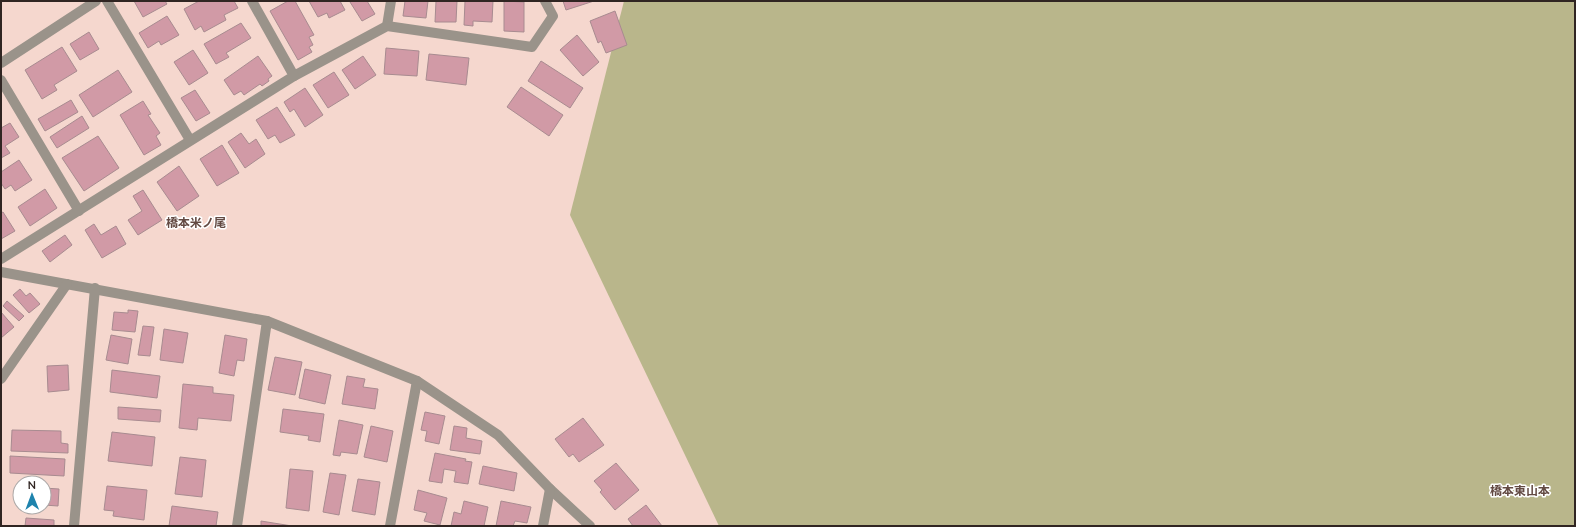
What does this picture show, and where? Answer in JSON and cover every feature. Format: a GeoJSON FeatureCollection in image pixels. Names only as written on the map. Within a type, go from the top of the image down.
{"type":"FeatureCollection","features":[{"type":"Feature","properties":{"kind":"street"},"geometry":{"type":"LineString","coordinates":[[1,63],[96,1]]}},
{"type":"Feature","properties":{"kind":"street"},"geometry":{"type":"LineString","coordinates":[[107,1],[190,140]]}},
{"type":"Feature","properties":{"kind":"street"},"geometry":{"type":"LineString","coordinates":[[252,1],[294,76]]}},
{"type":"Feature","properties":{"kind":"street"},"geometry":{"type":"LineString","coordinates":[[388,26],[391,1]]}},
{"type":"Feature","properties":{"kind":"street"},"geometry":{"type":"LineString","coordinates":[[1,259],[294,76],[388,26],[532,47],[553,16],[545,1]]}},
{"type":"Feature","properties":{"kind":"street"},"geometry":{"type":"LineString","coordinates":[[1,80],[79,211]]}},
{"type":"Feature","properties":{"kind":"street"},"geometry":{"type":"LineString","coordinates":[[1,272],[95,288],[267,321],[418,381],[498,435],[550,489],[590,526]]}},
{"type":"Feature","properties":{"kind":"street"},"geometry":{"type":"LineString","coordinates":[[1,379],[67,284]]}},
{"type":"Feature","properties":{"kind":"street"},"geometry":{"type":"LineString","coordinates":[[74,526],[95,288]]}},
{"type":"Feature","properties":{"kind":"street"},"geometry":{"type":"LineString","coordinates":[[237,526],[267,321]]}},
{"type":"Feature","properties":{"kind":"street"},"geometry":{"type":"LineString","coordinates":[[390,526],[418,381]]}},
{"type":"Feature","properties":{"kind":"street"},"geometry":{"type":"LineString","coordinates":[[543,526],[550,489]]}},
{"type":"Feature","properties":{"kind":"shaded area"},"geometry":{"type":"Polygon","coordinates":[[[624,1],[1575,1],[1575,526],[719,526],[570,215],[624,1]]]}},
{"type":"Feature","properties":{"kind":"building"},"geometry":{"type":"Polygon","coordinates":[[[134,1],[165,1],[167,4],[143,17],[134,1]]]}},
{"type":"Feature","properties":{"kind":"building"},"geometry":{"type":"Polygon","coordinates":[[[199,1],[234,1],[238,8],[224,15],[226,20],[204,32],[201,26],[195,30],[184,9],[199,1]]]}},
{"type":"Feature","properties":{"kind":"building"},"geometry":{"type":"Polygon","coordinates":[[[288,1],[295,1],[314,35],[309,37],[313,45],[309,47],[312,52],[298,60],[270,11],[288,1]]]}},
{"type":"Feature","properties":{"kind":"building"},"geometry":{"type":"Polygon","coordinates":[[[309,1],[340,1],[345,10],[329,18],[327,13],[318,17],[309,1]]]}},
{"type":"Feature","properties":{"kind":"building"},"geometry":{"type":"Polygon","coordinates":[[[367,1],[375,14],[362,21],[350,2],[367,1]]]}},
{"type":"Feature","properties":{"kind":"building"},"geometry":{"type":"Polygon","coordinates":[[[405,1],[428,1],[426,18],[403,16],[405,1]]]}},
{"type":"Feature","properties":{"kind":"building"},"geometry":{"type":"Polygon","coordinates":[[[436,1],[457,1],[456,22],[435,22],[436,1]]]}},
{"type":"Feature","properties":{"kind":"building"},"geometry":{"type":"Polygon","coordinates":[[[465,1],[493,1],[492,22],[473,21],[473,26],[464,25],[465,1]]]}},
{"type":"Feature","properties":{"kind":"building"},"geometry":{"type":"Polygon","coordinates":[[[504,1],[524,2],[524,32],[504,31],[504,1]]]}},
{"type":"Feature","properties":{"kind":"building"},"geometry":{"type":"Polygon","coordinates":[[[563,1],[594,1],[566,10],[563,1]]]}},
{"type":"Feature","properties":{"kind":"building"},"geometry":{"type":"Polygon","coordinates":[[[615,11],[627,45],[606,53],[601,41],[598,43],[590,21],[615,11]]]}},
{"type":"Feature","properties":{"kind":"building"},"geometry":{"type":"Polygon","coordinates":[[[167,16],[179,35],[161,45],[159,41],[148,48],[139,33],[167,16]]]}},
{"type":"Feature","properties":{"kind":"building"},"geometry":{"type":"Polygon","coordinates":[[[241,23],[251,38],[226,53],[229,57],[216,64],[204,44],[241,23]]]}},
{"type":"Feature","properties":{"kind":"building"},"geometry":{"type":"Polygon","coordinates":[[[89,32],[99,49],[80,60],[70,44],[89,32]]]}},
{"type":"Feature","properties":{"kind":"building"},"geometry":{"type":"Polygon","coordinates":[[[577,35],[599,62],[583,76],[560,50],[577,35]]]}},
{"type":"Feature","properties":{"kind":"building"},"geometry":{"type":"Polygon","coordinates":[[[62,47],[77,71],[54,85],[57,90],[42,99],[25,70],[62,47]]]}},
{"type":"Feature","properties":{"kind":"building"},"geometry":{"type":"Polygon","coordinates":[[[386,48],[419,51],[417,76],[384,74],[386,48]]]}},
{"type":"Feature","properties":{"kind":"building"},"geometry":{"type":"Polygon","coordinates":[[[193,50],[208,73],[189,85],[174,62],[193,50]]]}},
{"type":"Feature","properties":{"kind":"building"},"geometry":{"type":"Polygon","coordinates":[[[429,54],[469,58],[466,85],[426,80],[429,54]]]}},
{"type":"Feature","properties":{"kind":"building"},"geometry":{"type":"Polygon","coordinates":[[[258,56],[272,76],[268,79],[269,81],[262,86],[260,84],[244,95],[241,91],[234,95],[224,80],[258,56]]]}},
{"type":"Feature","properties":{"kind":"building"},"geometry":{"type":"Polygon","coordinates":[[[363,56],[376,75],[355,89],[342,70],[363,56]]]}},
{"type":"Feature","properties":{"kind":"building"},"geometry":{"type":"Polygon","coordinates":[[[541,61],[583,88],[570,108],[528,81],[541,61]]]}},
{"type":"Feature","properties":{"kind":"building"},"geometry":{"type":"Polygon","coordinates":[[[118,70],[132,92],[93,117],[79,95],[118,70]]]}},
{"type":"Feature","properties":{"kind":"building"},"geometry":{"type":"Polygon","coordinates":[[[334,72],[349,95],[328,108],[313,85],[334,72]]]}},
{"type":"Feature","properties":{"kind":"building"},"geometry":{"type":"Polygon","coordinates":[[[521,87],[563,115],[549,136],[507,107],[521,87]]]}},
{"type":"Feature","properties":{"kind":"building"},"geometry":{"type":"Polygon","coordinates":[[[305,88],[323,115],[305,127],[294,109],[290,112],[284,102],[305,88]]]}},
{"type":"Feature","properties":{"kind":"building"},"geometry":{"type":"Polygon","coordinates":[[[195,90],[210,113],[196,121],[181,98],[195,90]]]}},
{"type":"Feature","properties":{"kind":"building"},"geometry":{"type":"Polygon","coordinates":[[[71,100],[78,112],[45,131],[38,119],[71,100]]]}},
{"type":"Feature","properties":{"kind":"building"},"geometry":{"type":"Polygon","coordinates":[[[143,101],[151,114],[148,115],[160,133],[156,136],[161,145],[144,155],[120,115],[143,101]]]}},
{"type":"Feature","properties":{"kind":"building"},"geometry":{"type":"Polygon","coordinates":[[[277,107],[295,135],[280,143],[275,135],[268,139],[256,120],[277,107]]]}},
{"type":"Feature","properties":{"kind":"building"},"geometry":{"type":"Polygon","coordinates":[[[82,116],[89,128],[57,148],[50,137],[82,116]]]}},
{"type":"Feature","properties":{"kind":"building"},"geometry":{"type":"Polygon","coordinates":[[[10,123],[19,137],[5,146],[10,153],[1,158],[1,128],[10,123]]]}},
{"type":"Feature","properties":{"kind":"building"},"geometry":{"type":"Polygon","coordinates":[[[241,133],[249,144],[256,139],[265,154],[245,168],[228,142],[241,133]]]}},
{"type":"Feature","properties":{"kind":"building"},"geometry":{"type":"Polygon","coordinates":[[[98,136],[119,168],[84,191],[62,158],[98,136]]]}},
{"type":"Feature","properties":{"kind":"building"},"geometry":{"type":"Polygon","coordinates":[[[222,145],[239,173],[217,186],[200,159],[222,145]]]}},
{"type":"Feature","properties":{"kind":"building"},"geometry":{"type":"Polygon","coordinates":[[[19,160],[32,180],[15,191],[11,185],[5,189],[1,183],[1,172],[19,160]]]}},
{"type":"Feature","properties":{"kind":"building"},"geometry":{"type":"Polygon","coordinates":[[[179,166],[199,196],[177,211],[157,182],[179,166]]]}},
{"type":"Feature","properties":{"kind":"building"},"geometry":{"type":"Polygon","coordinates":[[[45,189],[57,208],[30,226],[18,207],[45,189]]]}},
{"type":"Feature","properties":{"kind":"building"},"geometry":{"type":"Polygon","coordinates":[[[143,190],[162,220],[138,235],[128,220],[142,211],[133,196],[143,190]]]}},
{"type":"Feature","properties":{"kind":"building"},"geometry":{"type":"Polygon","coordinates":[[[3,212],[15,231],[1,239],[1,213],[3,212]]]}},
{"type":"Feature","properties":{"kind":"building"},"geometry":{"type":"Polygon","coordinates":[[[94,224],[101,235],[116,226],[126,244],[102,258],[85,230],[94,224]]]}},
{"type":"Feature","properties":{"kind":"building"},"geometry":{"type":"Polygon","coordinates":[[[65,235],[72,245],[50,262],[42,251],[65,235]]]}},
{"type":"Feature","properties":{"kind":"building"},"geometry":{"type":"Polygon","coordinates":[[[20,289],[26,296],[30,293],[40,304],[29,313],[13,295],[20,289]]]}},
{"type":"Feature","properties":{"kind":"building"},"geometry":{"type":"Polygon","coordinates":[[[7,301],[24,316],[19,321],[3,306],[7,301]]]}},
{"type":"Feature","properties":{"kind":"building"},"geometry":{"type":"Polygon","coordinates":[[[128,310],[138,311],[135,332],[112,330],[114,312],[128,313],[128,310]]]}},
{"type":"Feature","properties":{"kind":"building"},"geometry":{"type":"Polygon","coordinates":[[[1,312],[14,327],[1,338],[1,312]]]}},
{"type":"Feature","properties":{"kind":"building"},"geometry":{"type":"Polygon","coordinates":[[[143,326],[154,327],[150,356],[138,355],[143,326]]]}},
{"type":"Feature","properties":{"kind":"building"},"geometry":{"type":"Polygon","coordinates":[[[164,329],[188,333],[183,363],[160,360],[164,329]]]}},
{"type":"Feature","properties":{"kind":"building"},"geometry":{"type":"Polygon","coordinates":[[[111,335],[132,339],[128,364],[106,360],[111,335]]]}},
{"type":"Feature","properties":{"kind":"building"},"geometry":{"type":"Polygon","coordinates":[[[225,335],[247,339],[244,361],[237,360],[234,376],[219,373],[225,335]]]}},
{"type":"Feature","properties":{"kind":"building"},"geometry":{"type":"Polygon","coordinates":[[[275,357],[302,362],[295,395],[268,390],[275,357]]]}},
{"type":"Feature","properties":{"kind":"building"},"geometry":{"type":"Polygon","coordinates":[[[68,365],[69,390],[48,392],[47,366],[68,365]]]}},
{"type":"Feature","properties":{"kind":"building"},"geometry":{"type":"Polygon","coordinates":[[[305,369],[331,375],[325,404],[299,398],[305,369]]]}},
{"type":"Feature","properties":{"kind":"building"},"geometry":{"type":"Polygon","coordinates":[[[112,370],[160,376],[157,398],[110,392],[112,370]]]}},
{"type":"Feature","properties":{"kind":"building"},"geometry":{"type":"Polygon","coordinates":[[[347,376],[365,379],[363,387],[378,389],[375,409],[342,404],[347,376]]]}},
{"type":"Feature","properties":{"kind":"building"},"geometry":{"type":"Polygon","coordinates":[[[183,384],[213,387],[213,393],[234,395],[231,421],[198,418],[197,430],[179,428],[183,384]]]}},
{"type":"Feature","properties":{"kind":"building"},"geometry":{"type":"Polygon","coordinates":[[[118,407],[161,410],[160,422],[118,419],[118,407]]]}},
{"type":"Feature","properties":{"kind":"building"},"geometry":{"type":"Polygon","coordinates":[[[283,409],[324,414],[320,442],[308,440],[309,436],[280,432],[283,409]]]}},
{"type":"Feature","properties":{"kind":"building"},"geometry":{"type":"Polygon","coordinates":[[[425,412],[445,416],[439,444],[425,441],[427,431],[421,430],[425,412]]]}},
{"type":"Feature","properties":{"kind":"building"},"geometry":{"type":"Polygon","coordinates":[[[583,418],[604,445],[579,462],[573,454],[569,457],[555,439],[583,418]]]}},
{"type":"Feature","properties":{"kind":"building"},"geometry":{"type":"Polygon","coordinates":[[[339,420],[363,425],[357,454],[341,452],[340,456],[333,455],[339,420]]]}},
{"type":"Feature","properties":{"kind":"building"},"geometry":{"type":"Polygon","coordinates":[[[371,426],[393,431],[387,462],[364,457],[371,426]]]}},
{"type":"Feature","properties":{"kind":"building"},"geometry":{"type":"Polygon","coordinates":[[[454,426],[467,428],[466,438],[482,441],[480,454],[450,450],[454,426]]]}},
{"type":"Feature","properties":{"kind":"building"},"geometry":{"type":"Polygon","coordinates":[[[12,430],[61,431],[61,443],[68,444],[68,453],[11,451],[12,430]]]}},
{"type":"Feature","properties":{"kind":"building"},"geometry":{"type":"Polygon","coordinates":[[[112,432],[155,437],[152,466],[108,461],[112,432]]]}},
{"type":"Feature","properties":{"kind":"building"},"geometry":{"type":"Polygon","coordinates":[[[435,453],[466,459],[465,461],[472,462],[468,484],[454,482],[456,471],[444,469],[442,483],[429,481],[435,453]]]}},
{"type":"Feature","properties":{"kind":"building"},"geometry":{"type":"Polygon","coordinates":[[[10,456],[65,459],[64,476],[10,473],[10,456]]]}},
{"type":"Feature","properties":{"kind":"building"},"geometry":{"type":"Polygon","coordinates":[[[180,457],[206,460],[202,497],[175,494],[180,457]]]}},
{"type":"Feature","properties":{"kind":"building"},"geometry":{"type":"Polygon","coordinates":[[[616,463],[639,490],[615,510],[600,492],[602,490],[594,481],[616,463]]]}},
{"type":"Feature","properties":{"kind":"building"},"geometry":{"type":"Polygon","coordinates":[[[483,466],[517,473],[514,491],[479,484],[483,466]]]}},
{"type":"Feature","properties":{"kind":"building"},"geometry":{"type":"Polygon","coordinates":[[[290,469],[313,471],[309,511],[286,508],[290,469]]]}},
{"type":"Feature","properties":{"kind":"building"},"geometry":{"type":"Polygon","coordinates":[[[330,473],[346,475],[339,515],[323,512],[330,473]]]}},
{"type":"Feature","properties":{"kind":"building"},"geometry":{"type":"Polygon","coordinates":[[[358,479],[380,482],[375,515],[352,511],[358,479]]]}},
{"type":"Feature","properties":{"kind":"building"},"geometry":{"type":"Polygon","coordinates":[[[107,486],[147,490],[144,520],[113,516],[114,511],[104,510],[107,486]]]}},
{"type":"Feature","properties":{"kind":"building"},"geometry":{"type":"Polygon","coordinates":[[[52,489],[59,489],[58,506],[52,506],[52,489]]]}},
{"type":"Feature","properties":{"kind":"building"},"geometry":{"type":"Polygon","coordinates":[[[418,490],[447,498],[440,525],[424,521],[427,513],[414,510],[418,490]]]}},
{"type":"Feature","properties":{"kind":"building"},"geometry":{"type":"Polygon","coordinates":[[[464,501],[488,507],[484,526],[451,526],[454,512],[461,514],[464,501]]]}},
{"type":"Feature","properties":{"kind":"building"},"geometry":{"type":"Polygon","coordinates":[[[501,501],[531,507],[527,523],[515,521],[513,526],[496,526],[501,501]]]}},
{"type":"Feature","properties":{"kind":"building"},"geometry":{"type":"Polygon","coordinates":[[[646,505],[662,526],[633,526],[628,519],[646,505]]]}},
{"type":"Feature","properties":{"kind":"building"},"geometry":{"type":"Polygon","coordinates":[[[172,506],[218,512],[216,526],[169,526],[172,506]]]}},
{"type":"Feature","properties":{"kind":"building"},"geometry":{"type":"Polygon","coordinates":[[[26,518],[54,520],[54,526],[25,526],[26,518]]]}},
{"type":"Feature","properties":{"kind":"building"},"geometry":{"type":"Polygon","coordinates":[[[261,521],[292,526],[261,526],[261,521]]]}},
{"type":"Feature","properties":{"kind":"district","name":"橋本米ノ尾"},"geometry":{"type":"Point","coordinates":[196,223]}},
{"type":"Feature","properties":{"kind":"district","name":"橋本東山本"},"geometry":{"type":"Point","coordinates":[1520,491]}}]}
